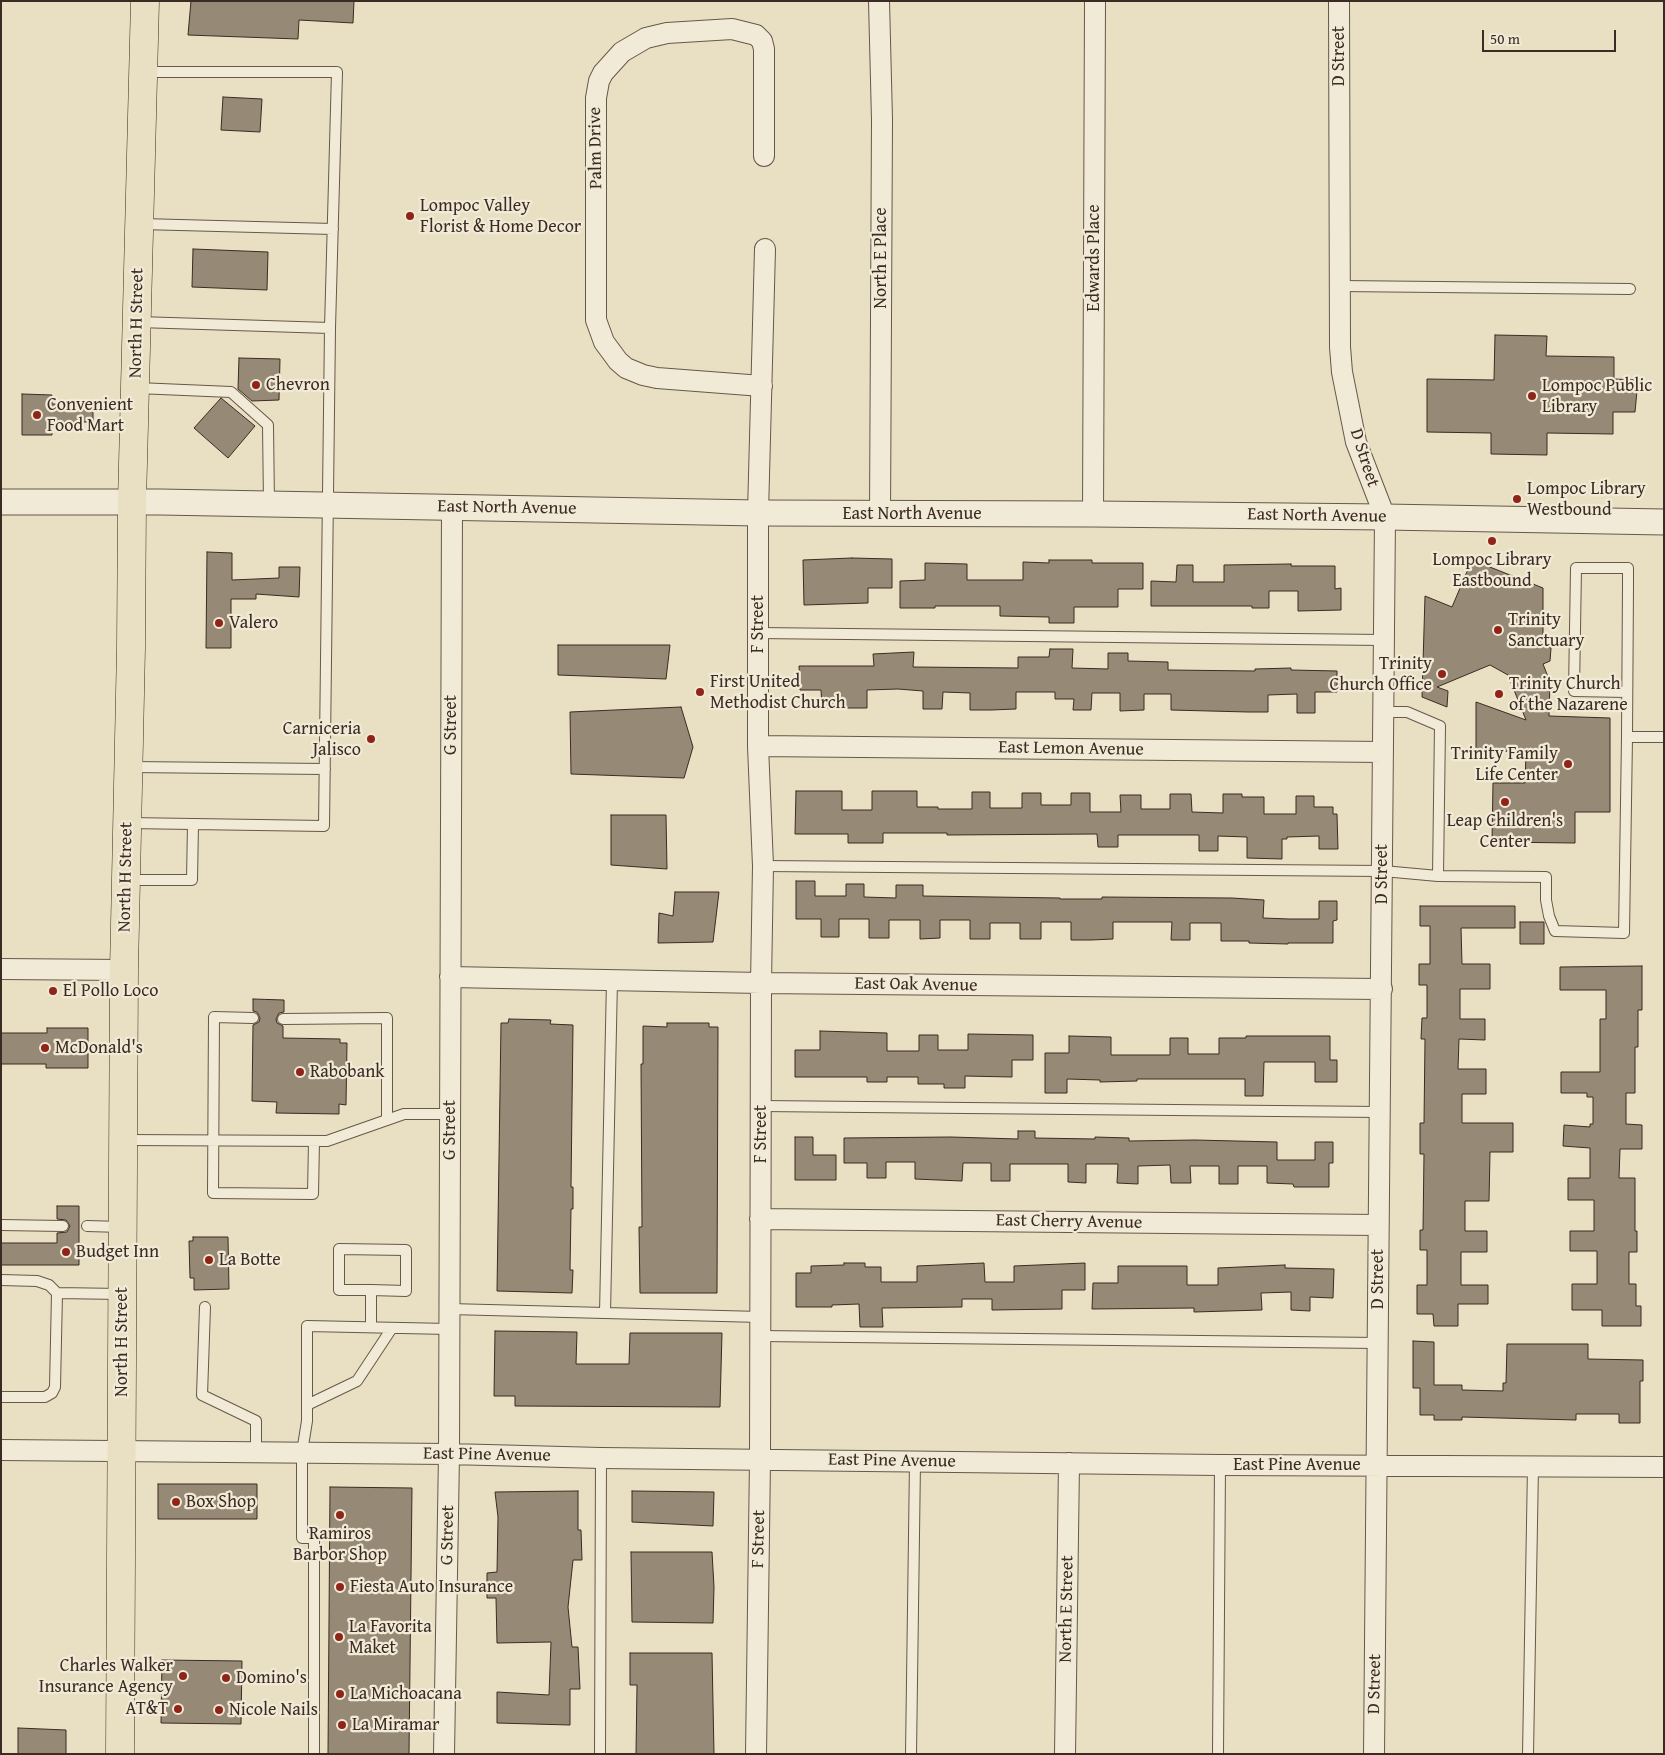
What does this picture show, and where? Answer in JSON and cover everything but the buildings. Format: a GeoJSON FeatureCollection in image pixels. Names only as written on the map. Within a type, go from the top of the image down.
{"type":"FeatureCollection","features":[{"type":"Feature","properties":{"kind":"highway","name":"North H Street"},"geometry":{"type":"LineString","coordinates":[[120,1754],[124,970],[129,767],[132,502],[145,1]]}},
{"type":"Feature","properties":{"kind":"street","name":"North E Place"},"geometry":{"type":"LineString","coordinates":[[880,1],[882,120],[880,514]]}},
{"type":"Feature","properties":{"kind":"street","name":"Edwards Place"},"geometry":{"type":"LineString","coordinates":[[1093,514],[1095,1]]}},
{"type":"Feature","properties":{"kind":"street","name":"D Street"},"geometry":{"type":"LineString","coordinates":[[1339,1],[1342,372],[1356,442],[1385,517],[1374,1754]]}},
{"type":"Feature","properties":{"kind":"street","name":"Palm Drive"},"geometry":{"type":"LineString","coordinates":[[762,386],[643,376],[622,364],[604,342],[596,320],[596,98],[599,82],[603,74],[622,52],[646,38],[667,33],[732,29],[756,35],[762,41],[764,49],[764,156]]}},
{"type":"Feature","properties":{"kind":"street"},"geometry":{"type":"LineString","coordinates":[[758,513],[765,249]]}},
{"type":"Feature","properties":{"kind":"street","name":"East North Avenue"},"geometry":{"type":"LineString","coordinates":[[1,502],[328,504],[758,513],[1093,514],[1664,522]]}},
{"type":"Feature","properties":{"kind":"street","name":"G Street"},"geometry":{"type":"LineString","coordinates":[[444,1754],[449,1454],[452,507]]}},
{"type":"Feature","properties":{"kind":"street","name":"F Street"},"geometry":{"type":"LineString","coordinates":[[756,1754],[760,1460],[763,866],[758,746],[758,513]]}},
{"type":"Feature","properties":{"kind":"street","name":"East Lemon Avenue"},"geometry":{"type":"LineString","coordinates":[[758,746],[1384,752]]}},
{"type":"Feature","properties":{"kind":"street"},"geometry":{"type":"LineString","coordinates":[[1,969],[124,970]]}},
{"type":"Feature","properties":{"kind":"street","name":"East Oak Avenue"},"geometry":{"type":"LineString","coordinates":[[450,976],[761,983],[1382,989]]}},
{"type":"Feature","properties":{"kind":"street","name":"East Cherry Avenue"},"geometry":{"type":"LineString","coordinates":[[760,1219],[1378,1225]]}},
{"type":"Feature","properties":{"kind":"street","name":"East Pine Avenue"},"geometry":{"type":"LineString","coordinates":[[1,1450],[302,1452],[1220,1466],[1664,1467]]}},
{"type":"Feature","properties":{"kind":"street","name":"North E Street"},"geometry":{"type":"LineString","coordinates":[[1065,1754],[1069,1463]]}},
{"type":"Feature","properties":{"kind":"lane"},"geometry":{"type":"LineString","coordinates":[[128,823],[324,826],[330,328],[337,72],[143,72]]}},
{"type":"Feature","properties":{"kind":"lane"},"geometry":{"type":"LineString","coordinates":[[140,224],[333,229]]}},
{"type":"Feature","properties":{"kind":"lane"},"geometry":{"type":"LineString","coordinates":[[1340,286],[1630,288]]}},
{"type":"Feature","properties":{"kind":"lane"},"geometry":{"type":"LineString","coordinates":[[138,322],[330,328]]}},
{"type":"Feature","properties":{"kind":"lane"},"geometry":{"type":"LineString","coordinates":[[136,388],[231,392],[268,425],[269,504]]}},
{"type":"Feature","properties":{"kind":"lane"},"geometry":{"type":"LineString","coordinates":[[763,866],[1382,871],[1438,876],[1546,878],[1546,900],[1549,916],[1555,931],[1624,933],[1627,737],[1628,568],[1576,568],[1574,691],[1627,692]]}},
{"type":"Feature","properties":{"kind":"lane"},"geometry":{"type":"LineString","coordinates":[[758,633],[1384,640]]}},
{"type":"Feature","properties":{"kind":"lane"},"geometry":{"type":"LineString","coordinates":[[1384,712],[1407,712],[1440,726],[1438,876]]}},
{"type":"Feature","properties":{"kind":"lane"},"geometry":{"type":"LineString","coordinates":[[1627,737],[1664,737]]}},
{"type":"Feature","properties":{"kind":"lane"},"geometry":{"type":"LineString","coordinates":[[129,767],[325,769]]}},
{"type":"Feature","properties":{"kind":"lane"},"geometry":{"type":"LineString","coordinates":[[126,880],[192,880],[193,824]]}},
{"type":"Feature","properties":{"kind":"lane"},"geometry":{"type":"LineString","coordinates":[[605,1313],[612,980]]}},
{"type":"Feature","properties":{"kind":"lane"},"geometry":{"type":"LineString","coordinates":[[253,1018],[214,1017],[213,1193],[313,1194],[314,1141]]}},
{"type":"Feature","properties":{"kind":"lane"},"geometry":{"type":"LineString","coordinates":[[283,1019],[387,1018],[387,1120]]}},
{"type":"Feature","properties":{"kind":"lane"},"geometry":{"type":"LineString","coordinates":[[761,1106],[1380,1112]]}},
{"type":"Feature","properties":{"kind":"lane"},"geometry":{"type":"LineString","coordinates":[[123,1140],[326,1141],[404,1114],[450,1114]]}},
{"type":"Feature","properties":{"kind":"lane"},"geometry":{"type":"LineString","coordinates":[[1,1225],[63,1226]]}},
{"type":"Feature","properties":{"kind":"lane"},"geometry":{"type":"LineString","coordinates":[[87,1226],[123,1227]]}},
{"type":"Feature","properties":{"kind":"lane"},"geometry":{"type":"LineString","coordinates":[[339,1249],[406,1250],[406,1291],[371,1290],[339,1290],[339,1249]]}},
{"type":"Feature","properties":{"kind":"lane"},"geometry":{"type":"LineString","coordinates":[[1,1280],[36,1281],[49,1285],[57,1292],[122,1294]]}},
{"type":"Feature","properties":{"kind":"lane"},"geometry":{"type":"LineString","coordinates":[[371,1290],[371,1327]]}},
{"type":"Feature","properties":{"kind":"lane"},"geometry":{"type":"LineString","coordinates":[[1,1397],[45,1397],[52,1393],[55,1386],[57,1292]]}},
{"type":"Feature","properties":{"kind":"lane"},"geometry":{"type":"LineString","coordinates":[[205,1307],[202,1396],[256,1421],[256,1452]]}},
{"type":"Feature","properties":{"kind":"lane"},"geometry":{"type":"LineString","coordinates":[[449,1309],[605,1313],[760,1326],[1378,1343]]}},
{"type":"Feature","properties":{"kind":"lane"},"geometry":{"type":"LineString","coordinates":[[314,1754],[314,1538],[302,1538],[302,1452],[308,1405],[307,1326],[449,1329]]}},
{"type":"Feature","properties":{"kind":"lane"},"geometry":{"type":"LineString","coordinates":[[308,1405],[357,1381],[392,1328]]}},
{"type":"Feature","properties":{"kind":"lane"},"geometry":{"type":"LineString","coordinates":[[600,1754],[601,1458]]}},
{"type":"Feature","properties":{"kind":"lane"},"geometry":{"type":"LineString","coordinates":[[911,1754],[916,1462]]}},
{"type":"Feature","properties":{"kind":"lane"},"geometry":{"type":"LineString","coordinates":[[1218,1754],[1220,1466]]}},
{"type":"Feature","properties":{"kind":"lane"},"geometry":{"type":"LineString","coordinates":[[1528,1754],[1533,1466]]}},
{"type":"Feature","properties":{"kind":"place","name":"Lompoc Valley Florist & Home Decor"},"geometry":{"type":"Point","coordinates":[410,216]}},
{"type":"Feature","properties":{"kind":"place","name":"Chevron"},"geometry":{"type":"Point","coordinates":[256,385]}},
{"type":"Feature","properties":{"kind":"place","name":"Lompoc Public Library"},"geometry":{"type":"Point","coordinates":[1532,396]}},
{"type":"Feature","properties":{"kind":"place","name":"Convenient Food Mart"},"geometry":{"type":"Point","coordinates":[37,415]}},
{"type":"Feature","properties":{"kind":"place","name":"Lompoc Library Westbound"},"geometry":{"type":"Point","coordinates":[1517,499]}},
{"type":"Feature","properties":{"kind":"place","name":"Lompoc Library Eastbound"},"geometry":{"type":"Point","coordinates":[1492,541]}},
{"type":"Feature","properties":{"kind":"place","name":"Valero"},"geometry":{"type":"Point","coordinates":[219,623]}},
{"type":"Feature","properties":{"kind":"place","name":"Trinity Sanctuary"},"geometry":{"type":"Point","coordinates":[1498,630]}},
{"type":"Feature","properties":{"kind":"place","name":"Trinity Church Office"},"geometry":{"type":"Point","coordinates":[1442,674]}},
{"type":"Feature","properties":{"kind":"place","name":"First United Methodist Church"},"geometry":{"type":"Point","coordinates":[700,692]}},
{"type":"Feature","properties":{"kind":"place","name":"Trinity Church of the Nazarene"},"geometry":{"type":"Point","coordinates":[1499,694]}},
{"type":"Feature","properties":{"kind":"place","name":"Carniceria Jalisco"},"geometry":{"type":"Point","coordinates":[371,739]}},
{"type":"Feature","properties":{"kind":"place","name":"Trinity Family Life Center"},"geometry":{"type":"Point","coordinates":[1568,764]}},
{"type":"Feature","properties":{"kind":"place","name":"Leap Children's Center"},"geometry":{"type":"Point","coordinates":[1505,802]}},
{"type":"Feature","properties":{"kind":"place","name":"El Pollo Loco"},"geometry":{"type":"Point","coordinates":[53,991]}},
{"type":"Feature","properties":{"kind":"place","name":"McDonald's"},"geometry":{"type":"Point","coordinates":[45,1048]}},
{"type":"Feature","properties":{"kind":"place","name":"Rabobank"},"geometry":{"type":"Point","coordinates":[300,1072]}},
{"type":"Feature","properties":{"kind":"place","name":"Budget Inn"},"geometry":{"type":"Point","coordinates":[66,1252]}},
{"type":"Feature","properties":{"kind":"place","name":"La Botte"},"geometry":{"type":"Point","coordinates":[209,1260]}},
{"type":"Feature","properties":{"kind":"place","name":"Box Shop"},"geometry":{"type":"Point","coordinates":[176,1502]}},
{"type":"Feature","properties":{"kind":"place","name":"Ramiros Barbor Shop"},"geometry":{"type":"Point","coordinates":[340,1515]}},
{"type":"Feature","properties":{"kind":"place","name":"Fiesta Auto Insurance"},"geometry":{"type":"Point","coordinates":[340,1587]}},
{"type":"Feature","properties":{"kind":"place","name":"La Favorita Maket"},"geometry":{"type":"Point","coordinates":[339,1637]}},
{"type":"Feature","properties":{"kind":"place","name":"Charles Walker Insurance Agency"},"geometry":{"type":"Point","coordinates":[183,1676]}},
{"type":"Feature","properties":{"kind":"place","name":"Domino's"},"geometry":{"type":"Point","coordinates":[226,1678]}},
{"type":"Feature","properties":{"kind":"place","name":"La Michoacana"},"geometry":{"type":"Point","coordinates":[340,1694]}},
{"type":"Feature","properties":{"kind":"place","name":"AT&T"},"geometry":{"type":"Point","coordinates":[178,1709]}},
{"type":"Feature","properties":{"kind":"place","name":"Nicole Nails"},"geometry":{"type":"Point","coordinates":[219,1710]}},
{"type":"Feature","properties":{"kind":"place","name":"La Miramar"},"geometry":{"type":"Point","coordinates":[342,1725]}}]}
